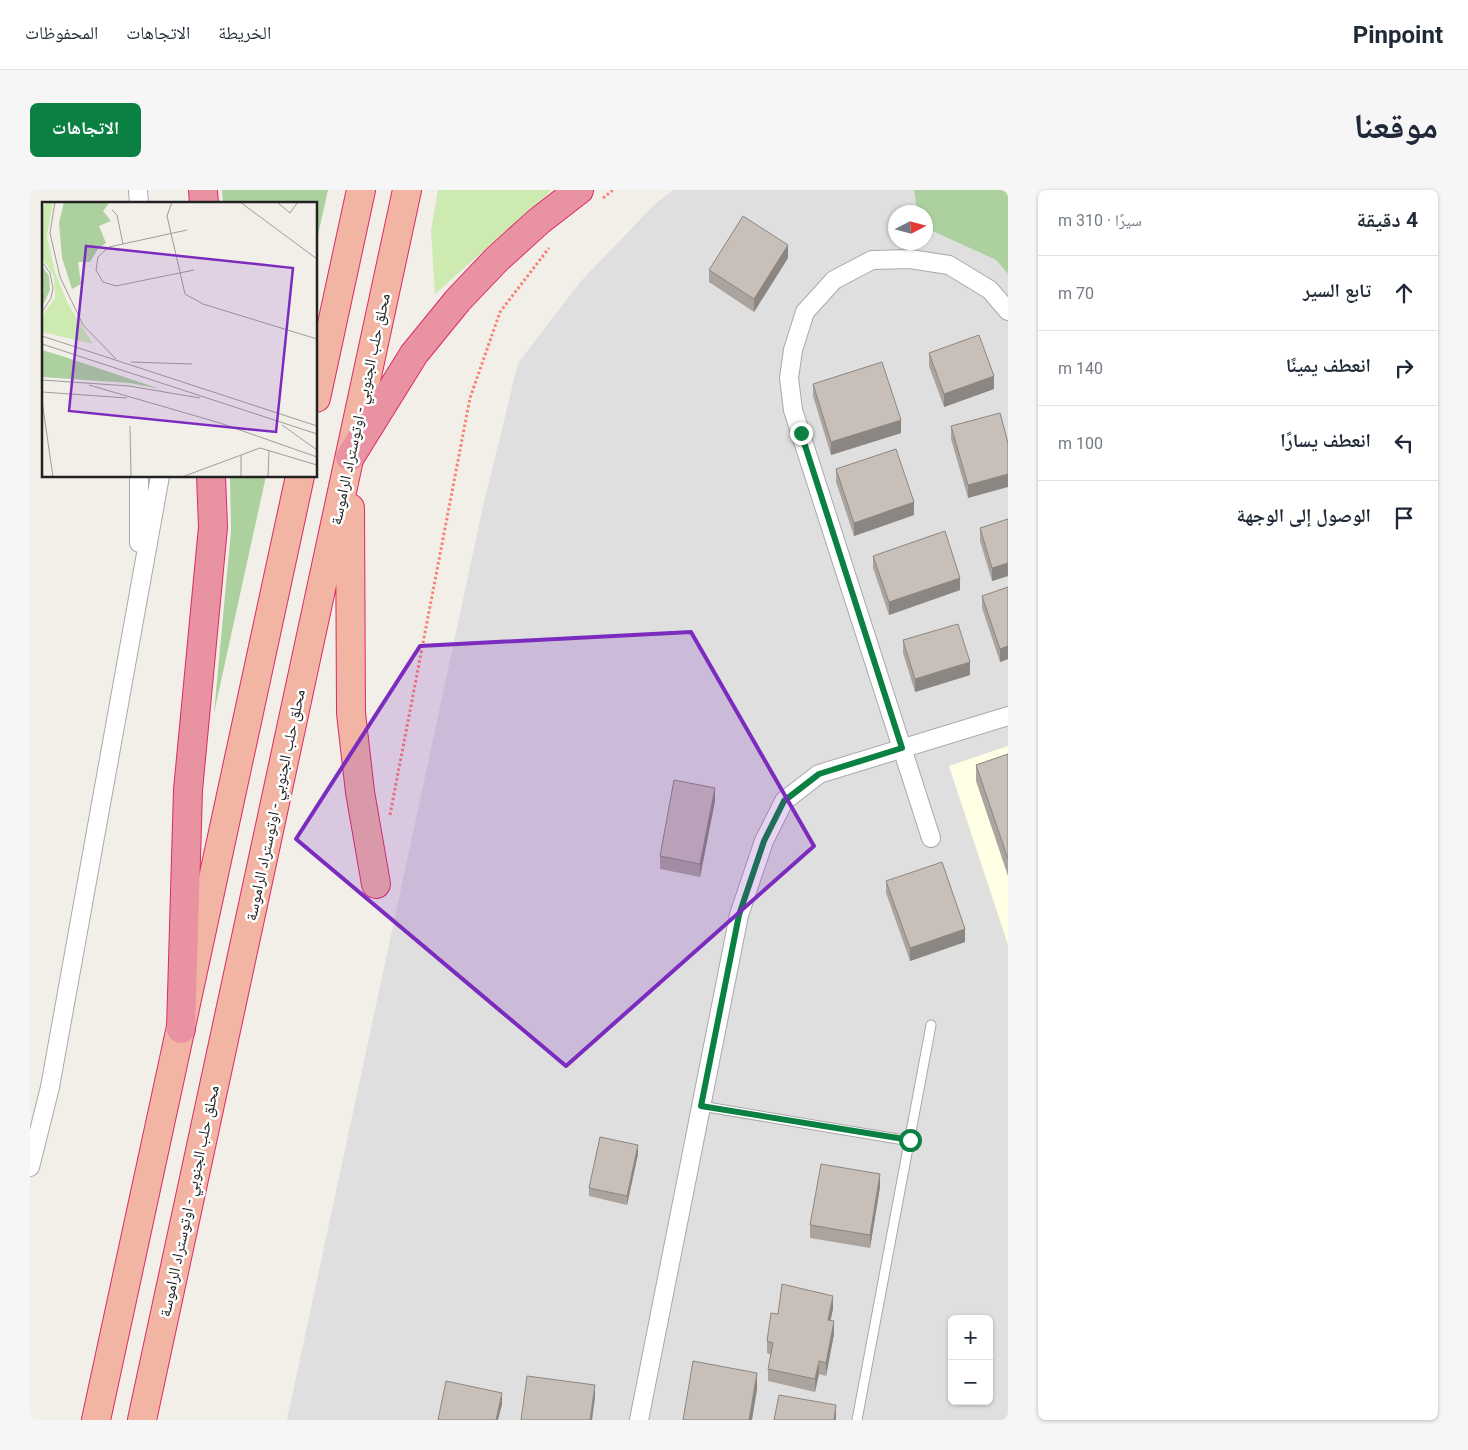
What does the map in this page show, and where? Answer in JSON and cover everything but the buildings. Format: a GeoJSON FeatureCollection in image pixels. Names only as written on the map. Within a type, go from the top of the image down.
{"type":"FeatureCollection","features":[{"type":"Feature","properties":{"kind":"highway"},"geometry":{"type":"LineString","coordinates":[[318,389],[361,190]]}},
{"type":"Feature","properties":{"kind":"highway","name":"محلق حلب الجنوبي - اوتوستراد الراموسة"},"geometry":{"type":"LineString","coordinates":[[142,1420],[407,190]]}},
{"type":"Feature","properties":{"kind":"highway"},"geometry":{"type":"LineString","coordinates":[[376,884],[360,792],[351,713],[350,456],[414,354],[458,300],[497,259],[539,221],[588,196]]}},
{"type":"Feature","properties":{"kind":"highway"},"geometry":{"type":"LineString","coordinates":[[181,1029],[188,790],[213,527],[212,478]]}},
{"type":"Feature","properties":{"kind":"highway"},"geometry":{"type":"LineString","coordinates":[[96,1420],[300,478]]}},
{"type":"Feature","properties":{"kind":"street"},"geometry":{"type":"LineString","coordinates":[[931,838],[793,410],[789,378],[793,350],[805,312],[834,280],[872,260],[910,259],[949,265],[990,290],[1008,311]]}},
{"type":"Feature","properties":{"kind":"street"},"geometry":{"type":"LineString","coordinates":[[139,592],[140,478]]}},
{"type":"Feature","properties":{"kind":"street"},"geometry":{"type":"LineString","coordinates":[[30,1167],[50,1086],[160,478]]}},
{"type":"Feature","properties":{"kind":"street"},"geometry":{"type":"LineString","coordinates":[[639,1420],[739,915],[764,841],[784,801],[819,774],[1008,716]]}},
{"type":"Feature","properties":{"kind":"lane"},"geometry":{"type":"LineString","coordinates":[[857,1420],[932,1025]]}},
{"type":"Feature","properties":{"kind":"lane"},"geometry":{"type":"LineString","coordinates":[[701,1106],[910,1140]]}},
{"type":"Feature","properties":{"kind":"path"},"geometry":{"type":"LineString","coordinates":[[588,196],[613,190]]}},
{"type":"Feature","properties":{"kind":"path"},"geometry":{"type":"LineString","coordinates":[[390,816],[470,398],[500,312],[550,246]]}},
{"type":"Feature","properties":{"kind":"highlighted area"},"geometry":{"type":"Polygon","coordinates":[[[691,632],[814,846],[566,1066],[296,839],[420,646],[691,632]]]}},
{"type":"Feature","properties":{"kind":"shaded area"},"geometry":{"type":"Polygon","coordinates":[[[673,190],[914,190],[916,205],[888,205],[888,250],[933,250],[933,231],[996,260],[1008,274],[1008,1420],[287,1420],[482,511],[518,363],[581,281],[655,204],[673,190]]]}},
{"type":"Feature","properties":{"kind":"shaded area"},"geometry":{"type":"Polygon","coordinates":[[[1008,746],[1008,945],[949,766],[1008,746]]]}},
{"type":"Feature","properties":{"kind":"green space"},"geometry":{"type":"Polygon","coordinates":[[[222,190],[328,190],[318,235],[318,202],[223,202],[222,190]]]}},
{"type":"Feature","properties":{"kind":"green space"},"geometry":{"type":"Polygon","coordinates":[[[438,190],[552,190],[435,294],[431,230],[438,190]]]}},
{"type":"Feature","properties":{"kind":"green space"},"geometry":{"type":"Polygon","coordinates":[[[914,190],[1008,190],[1008,274],[996,260],[933,231],[933,205],[916,205],[914,190]]]}},
{"type":"Feature","properties":{"kind":"green space"},"geometry":{"type":"Polygon","coordinates":[[[230,478],[266,478],[214,713],[231,531],[230,478]]]}},
{"type":"Feature","properties":{"kind":"route"},"geometry":{"type":"LineString","coordinates":[[801,433],[902,748],[819,774],[784,801],[764,841],[739,915],[701,1106],[910,1140]]}}]}
